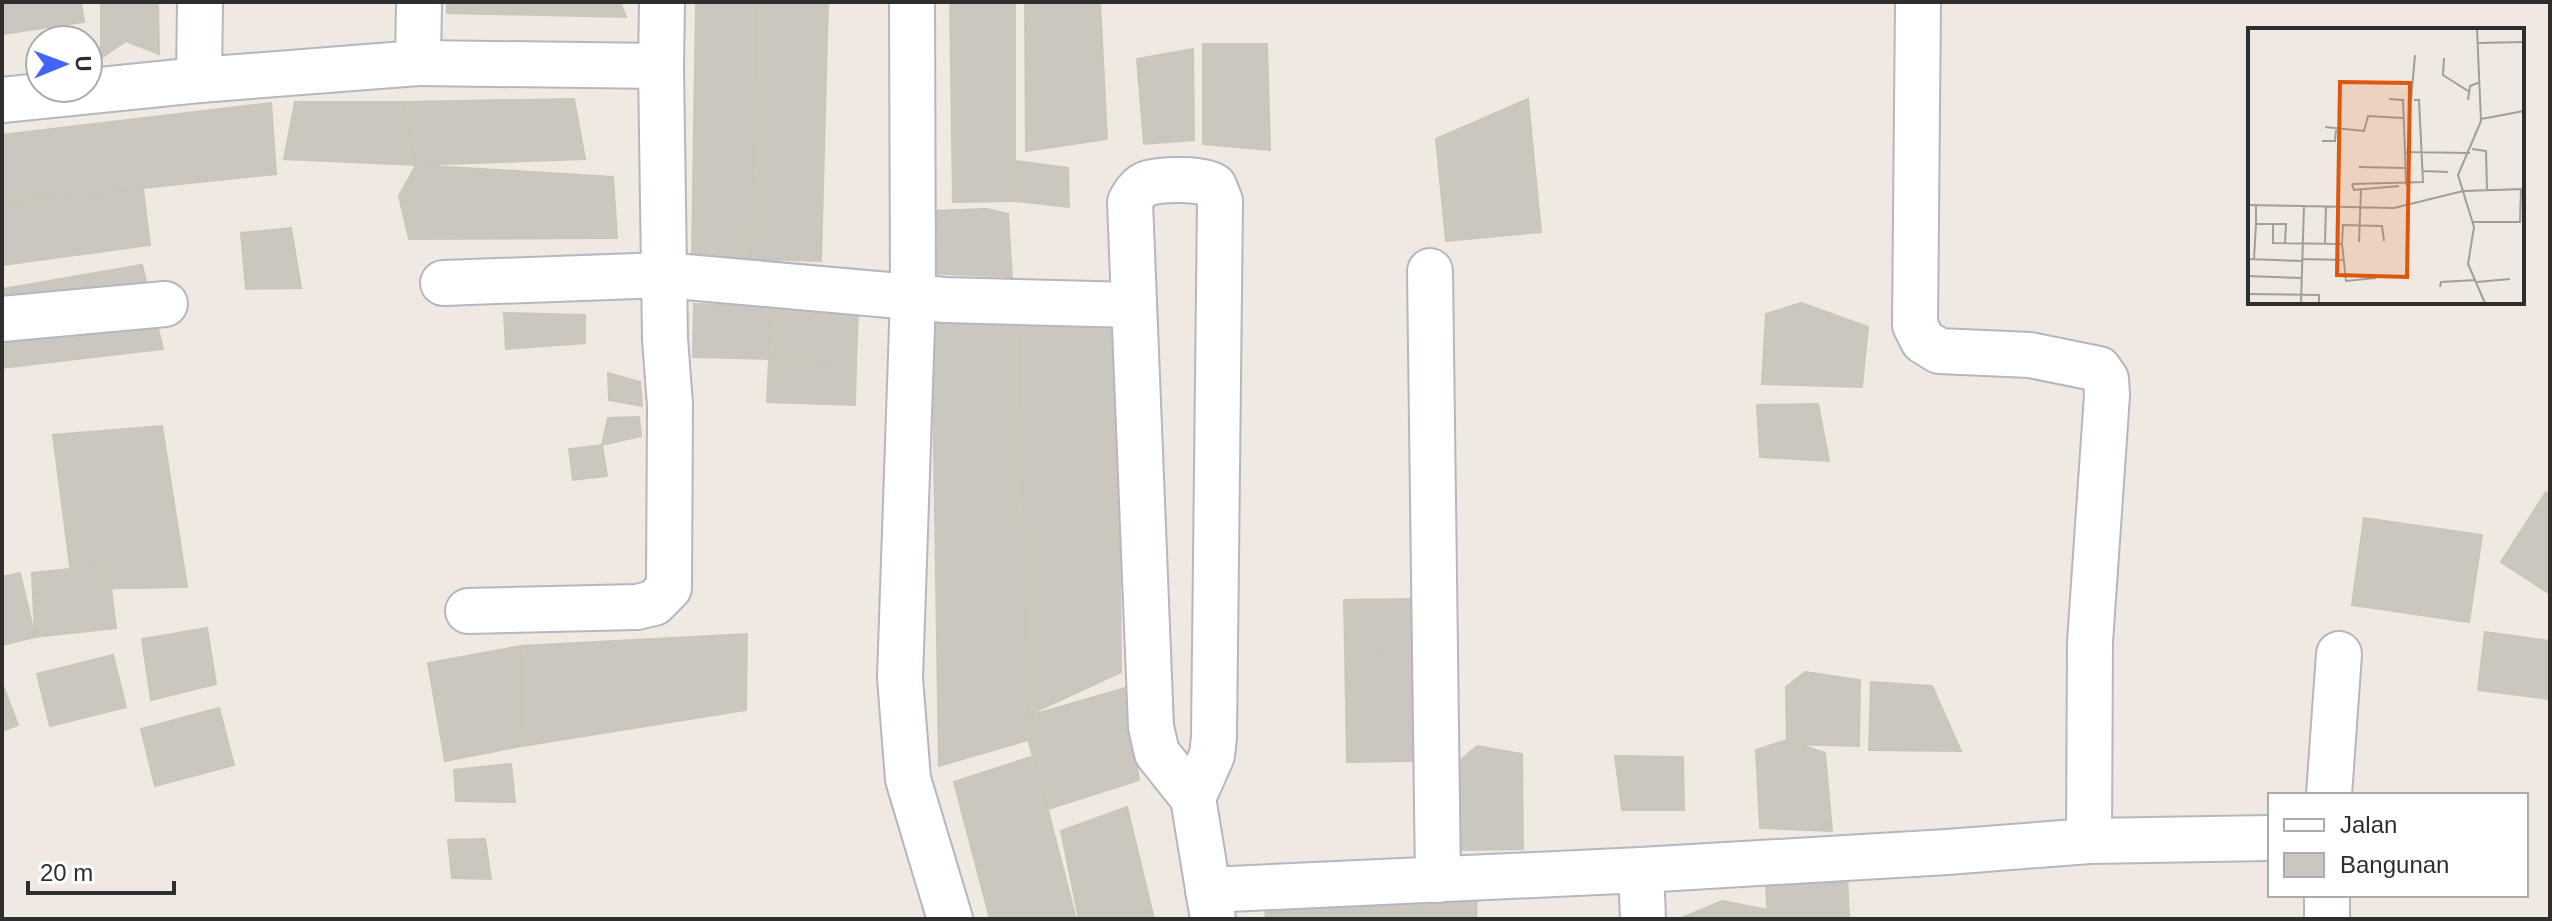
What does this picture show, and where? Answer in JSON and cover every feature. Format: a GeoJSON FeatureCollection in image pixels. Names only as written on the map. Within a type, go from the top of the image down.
{"type":"FeatureCollection","features":[{"type":"Feature","properties":{"kind":"street"},"geometry":{"type":"LineString","coordinates":[[199,80],[200,2]]}},
{"type":"Feature","properties":{"kind":"street"},"geometry":{"type":"LineString","coordinates":[[418,63],[419,2]]}},
{"type":"Feature","properties":{"kind":"street"},"geometry":{"type":"LineString","coordinates":[[468,611],[637,607],[654,603],[669,588],[670,405],[664,275],[662,2]]}},
{"type":"Feature","properties":{"kind":"street"},"geometry":{"type":"LineString","coordinates":[[912,2],[913,297],[900,678],[908,779],[950,919]]}},
{"type":"Feature","properties":{"kind":"street"},"geometry":{"type":"LineString","coordinates":[[1918,2],[1915,325],[1923,341],[1939,351],[2030,355],[2099,369],[2106,379],[2090,642],[2089,841]]}},
{"type":"Feature","properties":{"kind":"street"},"geometry":{"type":"LineString","coordinates":[[2,100],[199,80],[418,63],[661,66]]}},
{"type":"Feature","properties":{"kind":"street"},"geometry":{"type":"LineString","coordinates":[[1193,798],[1212,755],[1214,737],[1220,201],[1214,186],[1200,180],[1148,183],[1132,196],[1130,202],[1151,727],[1157,753],[1193,798],[1211,905],[1438,880],[1932,853],[2089,841],[2268,838]]}},
{"type":"Feature","properties":{"kind":"street"},"geometry":{"type":"LineString","coordinates":[[1430,271],[1438,880]]}},
{"type":"Feature","properties":{"kind":"street"},"geometry":{"type":"LineString","coordinates":[[443,283],[664,275],[913,297],[1133,305]]}},
{"type":"Feature","properties":{"kind":"street"},"geometry":{"type":"LineString","coordinates":[[2,319],[165,304]]}},
{"type":"Feature","properties":{"kind":"street"},"geometry":{"type":"LineString","coordinates":[[2329,793],[2339,654]]}},
{"type":"Feature","properties":{"kind":"street"},"geometry":{"type":"LineString","coordinates":[[1641,870],[1643,919]]}},
{"type":"Feature","properties":{"kind":"street"},"geometry":{"type":"LineString","coordinates":[[2327,897],[2327,919]]}},
{"type":"Feature","properties":{"kind":"building"},"geometry":{"type":"Polygon","coordinates":[[[2,2],[81,2],[84,22],[24,24],[24,31],[2,34],[2,2]]]}},
{"type":"Feature","properties":{"kind":"building"},"geometry":{"type":"Polygon","coordinates":[[[101,2],[158,2],[159,54],[126,41],[104,56],[104,24],[101,24],[101,2]]]}},
{"type":"Feature","properties":{"kind":"building"},"geometry":{"type":"Polygon","coordinates":[[[447,2],[620,2],[626,17],[447,13],[447,2]]]}},
{"type":"Feature","properties":{"kind":"building"},"geometry":{"type":"Polygon","coordinates":[[[696,2],[757,2],[751,259],[692,255],[696,2]]]}},
{"type":"Feature","properties":{"kind":"building"},"geometry":{"type":"Polygon","coordinates":[[[757,2],[828,2],[821,261],[751,259],[757,2]]]}},
{"type":"Feature","properties":{"kind":"building"},"geometry":{"type":"Polygon","coordinates":[[[950,2],[1015,2],[1015,201],[953,202],[950,2]]]}},
{"type":"Feature","properties":{"kind":"building"},"geometry":{"type":"Polygon","coordinates":[[[1025,2],[1100,2],[1107,139],[1026,151],[1025,2]]]}},
{"type":"Feature","properties":{"kind":"building"},"geometry":{"type":"Polygon","coordinates":[[[1203,44],[1267,44],[1270,150],[1203,144],[1203,44]]]}},
{"type":"Feature","properties":{"kind":"building"},"geometry":{"type":"Polygon","coordinates":[[[1193,49],[1194,140],[1144,144],[1137,59],[1193,49]]]}},
{"type":"Feature","properties":{"kind":"building"},"geometry":{"type":"Polygon","coordinates":[[[574,99],[585,159],[416,165],[403,102],[574,99]]]}},
{"type":"Feature","properties":{"kind":"building"},"geometry":{"type":"Polygon","coordinates":[[[1528,99],[1541,232],[1446,241],[1436,139],[1528,99]]]}},
{"type":"Feature","properties":{"kind":"building"},"geometry":{"type":"Polygon","coordinates":[[[295,102],[403,102],[416,165],[284,159],[295,102]]]}},
{"type":"Feature","properties":{"kind":"building"},"geometry":{"type":"Polygon","coordinates":[[[271,103],[276,174],[2,203],[2,135],[271,103]]]}},
{"type":"Feature","properties":{"kind":"building"},"geometry":{"type":"Polygon","coordinates":[[[1015,161],[1068,168],[1069,207],[1015,201],[1015,161]]]}},
{"type":"Feature","properties":{"kind":"building"},"geometry":{"type":"Polygon","coordinates":[[[416,165],[613,177],[617,238],[409,239],[399,196],[416,165]]]}},
{"type":"Feature","properties":{"kind":"building"},"geometry":{"type":"Polygon","coordinates":[[[143,189],[150,245],[2,265],[2,203],[143,189]]]}},
{"type":"Feature","properties":{"kind":"building"},"geometry":{"type":"Polygon","coordinates":[[[987,209],[1008,214],[1012,277],[925,273],[929,211],[987,209]]]}},
{"type":"Feature","properties":{"kind":"building"},"geometry":{"type":"Polygon","coordinates":[[[291,228],[301,288],[246,289],[241,233],[291,228]]]}},
{"type":"Feature","properties":{"kind":"building"},"geometry":{"type":"Polygon","coordinates":[[[142,265],[163,349],[2,368],[2,289],[142,265]]]}},
{"type":"Feature","properties":{"kind":"building"},"geometry":{"type":"Polygon","coordinates":[[[1018,302],[1117,304],[1121,672],[1022,718],[1018,302]]]}},
{"type":"Feature","properties":{"kind":"building"},"geometry":{"type":"Polygon","coordinates":[[[1801,303],[1868,327],[1862,387],[1762,384],[1766,314],[1801,303]]]}},
{"type":"Feature","properties":{"kind":"building"},"geometry":{"type":"Polygon","coordinates":[[[694,304],[771,306],[769,359],[693,357],[694,304]]]}},
{"type":"Feature","properties":{"kind":"building"},"geometry":{"type":"Polygon","coordinates":[[[771,306],[858,309],[856,363],[769,359],[771,306]]]}},
{"type":"Feature","properties":{"kind":"building"},"geometry":{"type":"Polygon","coordinates":[[[504,313],[585,315],[585,343],[506,349],[504,313]]]}},
{"type":"Feature","properties":{"kind":"building"},"geometry":{"type":"Polygon","coordinates":[[[932,318],[1019,324],[1028,740],[939,766],[932,318]]]}},
{"type":"Feature","properties":{"kind":"building"},"geometry":{"type":"Polygon","coordinates":[[[769,359],[856,363],[855,405],[767,402],[769,359]]]}},
{"type":"Feature","properties":{"kind":"building"},"geometry":{"type":"Polygon","coordinates":[[[608,373],[640,382],[642,406],[609,400],[608,373]]]}},
{"type":"Feature","properties":{"kind":"building"},"geometry":{"type":"Polygon","coordinates":[[[1818,404],[1829,461],[1760,457],[1757,405],[1818,404]]]}},
{"type":"Feature","properties":{"kind":"building"},"geometry":{"type":"Polygon","coordinates":[[[639,417],[641,436],[602,445],[608,418],[639,417]]]}},
{"type":"Feature","properties":{"kind":"building"},"geometry":{"type":"Polygon","coordinates":[[[162,426],[187,587],[73,589],[53,435],[162,426]]]}},
{"type":"Feature","properties":{"kind":"building"},"geometry":{"type":"Polygon","coordinates":[[[602,445],[607,476],[573,480],[569,449],[602,445]]]}},
{"type":"Feature","properties":{"kind":"building"},"geometry":{"type":"Polygon","coordinates":[[[2546,492],[2550,495],[2550,594],[2501,562],[2546,492]]]}},
{"type":"Feature","properties":{"kind":"building"},"geometry":{"type":"Polygon","coordinates":[[[2364,518],[2482,535],[2469,622],[2352,605],[2364,518]]]}},
{"type":"Feature","properties":{"kind":"building"},"geometry":{"type":"Polygon","coordinates":[[[108,565],[116,628],[35,637],[32,573],[108,565]]]}},
{"type":"Feature","properties":{"kind":"building"},"geometry":{"type":"Polygon","coordinates":[[[20,573],[35,637],[2,645],[2,577],[20,573]]]}},
{"type":"Feature","properties":{"kind":"building"},"geometry":{"type":"Polygon","coordinates":[[[1411,599],[1412,651],[1345,652],[1344,600],[1411,599]]]}},
{"type":"Feature","properties":{"kind":"building"},"geometry":{"type":"Polygon","coordinates":[[[207,628],[216,684],[151,700],[142,639],[207,628]]]}},
{"type":"Feature","properties":{"kind":"building"},"geometry":{"type":"Polygon","coordinates":[[[2485,632],[2550,641],[2550,699],[2478,690],[2485,632]]]}},
{"type":"Feature","properties":{"kind":"building"},"geometry":{"type":"Polygon","coordinates":[[[747,634],[746,710],[522,746],[521,646],[747,634]]]}},
{"type":"Feature","properties":{"kind":"building"},"geometry":{"type":"Polygon","coordinates":[[[521,646],[522,746],[445,761],[428,663],[521,646]]]}},
{"type":"Feature","properties":{"kind":"building"},"geometry":{"type":"Polygon","coordinates":[[[1412,651],[1413,703],[1346,703],[1345,652],[1412,651]]]}},
{"type":"Feature","properties":{"kind":"building"},"geometry":{"type":"Polygon","coordinates":[[[113,655],[126,707],[50,726],[37,674],[113,655]]]}},
{"type":"Feature","properties":{"kind":"building"},"geometry":{"type":"Polygon","coordinates":[[[1805,672],[1860,680],[1859,746],[1787,744],[1786,687],[1805,672]]]}},
{"type":"Feature","properties":{"kind":"building"},"geometry":{"type":"Polygon","coordinates":[[[1871,682],[1932,686],[1961,751],[1869,750],[1871,682]]]}},
{"type":"Feature","properties":{"kind":"building"},"geometry":{"type":"Polygon","coordinates":[[[2,683],[18,725],[2,731],[2,683]]]}},
{"type":"Feature","properties":{"kind":"building"},"geometry":{"type":"Polygon","coordinates":[[[1125,688],[1139,780],[1048,809],[1022,718],[1125,688]]]}},
{"type":"Feature","properties":{"kind":"building"},"geometry":{"type":"Polygon","coordinates":[[[1346,703],[1413,703],[1413,761],[1347,762],[1346,703]]]}},
{"type":"Feature","properties":{"kind":"building"},"geometry":{"type":"Polygon","coordinates":[[[219,708],[234,765],[155,786],[141,729],[219,708]]]}},
{"type":"Feature","properties":{"kind":"building"},"geometry":{"type":"Polygon","coordinates":[[[1787,740],[1825,753],[1832,831],[1760,828],[1756,750],[1787,740]]]}},
{"type":"Feature","properties":{"kind":"building"},"geometry":{"type":"Polygon","coordinates":[[[1477,746],[1522,754],[1523,849],[1455,850],[1447,772],[1477,746]]]}},
{"type":"Feature","properties":{"kind":"building"},"geometry":{"type":"Polygon","coordinates":[[[1034,756],[1076,919],[990,919],[954,782],[1034,756]]]}},
{"type":"Feature","properties":{"kind":"building"},"geometry":{"type":"Polygon","coordinates":[[[1615,756],[1683,757],[1684,810],[1622,810],[1615,756]]]}},
{"type":"Feature","properties":{"kind":"building"},"geometry":{"type":"Polygon","coordinates":[[[511,764],[515,802],[456,801],[454,770],[511,764]]]}},
{"type":"Feature","properties":{"kind":"building"},"geometry":{"type":"Polygon","coordinates":[[[1127,807],[1154,919],[1079,919],[1061,831],[1127,807]]]}},
{"type":"Feature","properties":{"kind":"building"},"geometry":{"type":"Polygon","coordinates":[[[485,839],[491,879],[452,878],[448,840],[485,839]]]}},
{"type":"Feature","properties":{"kind":"building"},"geometry":{"type":"Polygon","coordinates":[[[1765,870],[1847,873],[1849,919],[1768,919],[1765,870]]]}},
{"type":"Feature","properties":{"kind":"building"},"geometry":{"type":"Polygon","coordinates":[[[1477,898],[1476,919],[1266,919],[1265,907],[1477,898]]]}},
{"type":"Feature","properties":{"kind":"building"},"geometry":{"type":"Polygon","coordinates":[[[1722,901],[1770,910],[1770,919],[1679,919],[1722,901]]]}}]}
